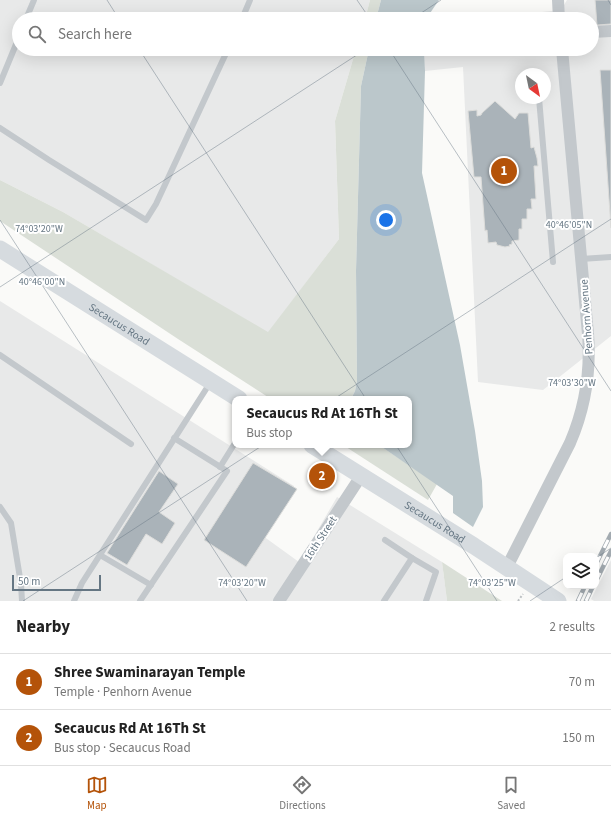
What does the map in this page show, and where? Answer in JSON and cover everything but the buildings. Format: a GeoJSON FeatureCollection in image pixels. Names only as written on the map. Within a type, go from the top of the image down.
{"type":"FeatureCollection","features":[{"type":"Feature","properties":{"kind":"main road","name":"Secaucus Road"},"geometry":{"type":"LineString","coordinates":[[0,249],[234,396]]}},
{"type":"Feature","properties":{"kind":"main road","name":"Secaucus Road"},"geometry":{"type":"LineString","coordinates":[[317,448],[474,546],[558,601]]}},
{"type":"Feature","properties":{"kind":"street"},"geometry":{"type":"LineString","coordinates":[[558,0],[559,12]]}},
{"type":"Feature","properties":{"kind":"street"},"geometry":{"type":"LineString","coordinates":[[599,32],[611,31]]}},
{"type":"Feature","properties":{"kind":"street","name":"Penhorn Avenue"},"geometry":{"type":"LineString","coordinates":[[507,567],[570,443],[578,424],[588,374],[589,354],[563,56]]}},
{"type":"Feature","properties":{"kind":"street","name":"16th Street"},"geometry":{"type":"LineString","coordinates":[[279,601],[361,476]]}},
{"type":"Feature","properties":{"kind":"lane"},"geometry":{"type":"LineString","coordinates":[[29,12],[34,0]]}},
{"type":"Feature","properties":{"kind":"lane"},"geometry":{"type":"LineString","coordinates":[[245,12],[250,0]]}},
{"type":"Feature","properties":{"kind":"lane"},"geometry":{"type":"LineString","coordinates":[[0,82],[12,54]]}},
{"type":"Feature","properties":{"kind":"lane"},"geometry":{"type":"LineString","coordinates":[[0,128],[146,220],[156,204],[225,56]]}},
{"type":"Feature","properties":{"kind":"lane"},"geometry":{"type":"LineString","coordinates":[[540,104],[553,262]]}},
{"type":"Feature","properties":{"kind":"lane"},"geometry":{"type":"LineString","coordinates":[[581,259],[611,257]]}},
{"type":"Feature","properties":{"kind":"lane"},"geometry":{"type":"LineString","coordinates":[[0,355],[132,444]]}},
{"type":"Feature","properties":{"kind":"lane"},"geometry":{"type":"LineString","coordinates":[[74,601],[82,583],[210,381]]}},
{"type":"Feature","properties":{"kind":"lane"},"geometry":{"type":"LineString","coordinates":[[140,601],[227,471],[174,438]]}},
{"type":"Feature","properties":{"kind":"lane"},"geometry":{"type":"LineString","coordinates":[[220,467],[232,448]]}},
{"type":"Feature","properties":{"kind":"lane"},"geometry":{"type":"LineString","coordinates":[[0,507],[11,522],[21,584],[22,601]]}},
{"type":"Feature","properties":{"kind":"lane"},"geometry":{"type":"LineString","coordinates":[[385,540],[436,572],[426,601]]}},
{"type":"Feature","properties":{"kind":"lane"},"geometry":{"type":"LineString","coordinates":[[100,555],[151,585]]}},
{"type":"Feature","properties":{"kind":"lane"},"geometry":{"type":"LineString","coordinates":[[384,601],[412,558]]}},
{"type":"Feature","properties":{"kind":"shaded area"},"geometry":{"type":"Polygon","coordinates":[[[0,0],[370,0],[367,12],[12,12],[12,56],[354,56],[335,121],[339,239],[268,333],[63,212],[0,180],[0,0]]]}},
{"type":"Feature","properties":{"kind":"shaded area"},"geometry":{"type":"Polygon","coordinates":[[[370,0],[381,0],[378,12],[367,12],[370,0]]]}},
{"type":"Feature","properties":{"kind":"shaded area"},"geometry":{"type":"Polygon","coordinates":[[[381,0],[439,0],[431,12],[378,12],[381,0]]]}},
{"type":"Feature","properties":{"kind":"shaded area"},"geometry":{"type":"Polygon","coordinates":[[[567,0],[611,0],[611,336],[543,390],[478,382],[463,67],[425,71],[424,56],[599,56],[599,12],[542,12],[561,10],[567,0]]]}},
{"type":"Feature","properties":{"kind":"shaded area"},"geometry":{"type":"Polygon","coordinates":[[[354,56],[367,56],[361,86],[356,271],[357,381],[352,396],[266,396],[0,221],[0,180],[63,212],[268,332],[339,239],[335,121],[354,56]]]}},
{"type":"Feature","properties":{"kind":"shaded area"},"geometry":{"type":"Polygon","coordinates":[[[367,56],[424,56],[422,173],[460,345],[475,431],[482,481],[483,507],[473,527],[453,513],[453,496],[383,448],[412,448],[412,396],[352,396],[357,381],[356,271],[361,86],[367,56]]]}},
{"type":"Feature","properties":{"kind":"shaded area"},"geometry":{"type":"Polygon","coordinates":[[[0,301],[294,486],[263,536],[299,562],[337,497],[442,562],[447,601],[0,601],[0,301]]]}},
{"type":"Feature","properties":{"kind":"shaded area"},"geometry":{"type":"Polygon","coordinates":[[[348,448],[383,448],[437,484],[428,500],[348,448]]]}},
{"type":"Feature","properties":{"kind":"shaded area"},"geometry":{"type":"Polygon","coordinates":[[[611,560],[611,601],[594,601],[591,599],[596,589],[599,589],[599,583],[611,560]]]}},
{"type":"Feature","properties":{"kind":"shaded area"},"geometry":{"type":"Polygon","coordinates":[[[442,562],[502,601],[447,601],[442,562]]]}},
{"type":"Feature","properties":{"kind":"railway"},"geometry":{"type":"LineString","coordinates":[[599,558],[611,534]]}},
{"type":"Feature","properties":{"kind":"railway"},"geometry":{"type":"LineString","coordinates":[[599,575],[611,551]]}},
{"type":"Feature","properties":{"kind":"railway"},"geometry":{"type":"LineString","coordinates":[[578,601],[584,589]]}},
{"type":"Feature","properties":{"kind":"railway"},"geometry":{"type":"LineString","coordinates":[[586,601],[592,589]]}},
{"type":"Feature","properties":{"kind":"place","name":"Shree Swaminarayan Temple"},"geometry":{"type":"Point","coordinates":[504,171]}},
{"type":"Feature","properties":{"kind":"place","name":"Secaucus Rd At 16Th St"},"geometry":{"type":"Point","coordinates":[322,476]}}]}
